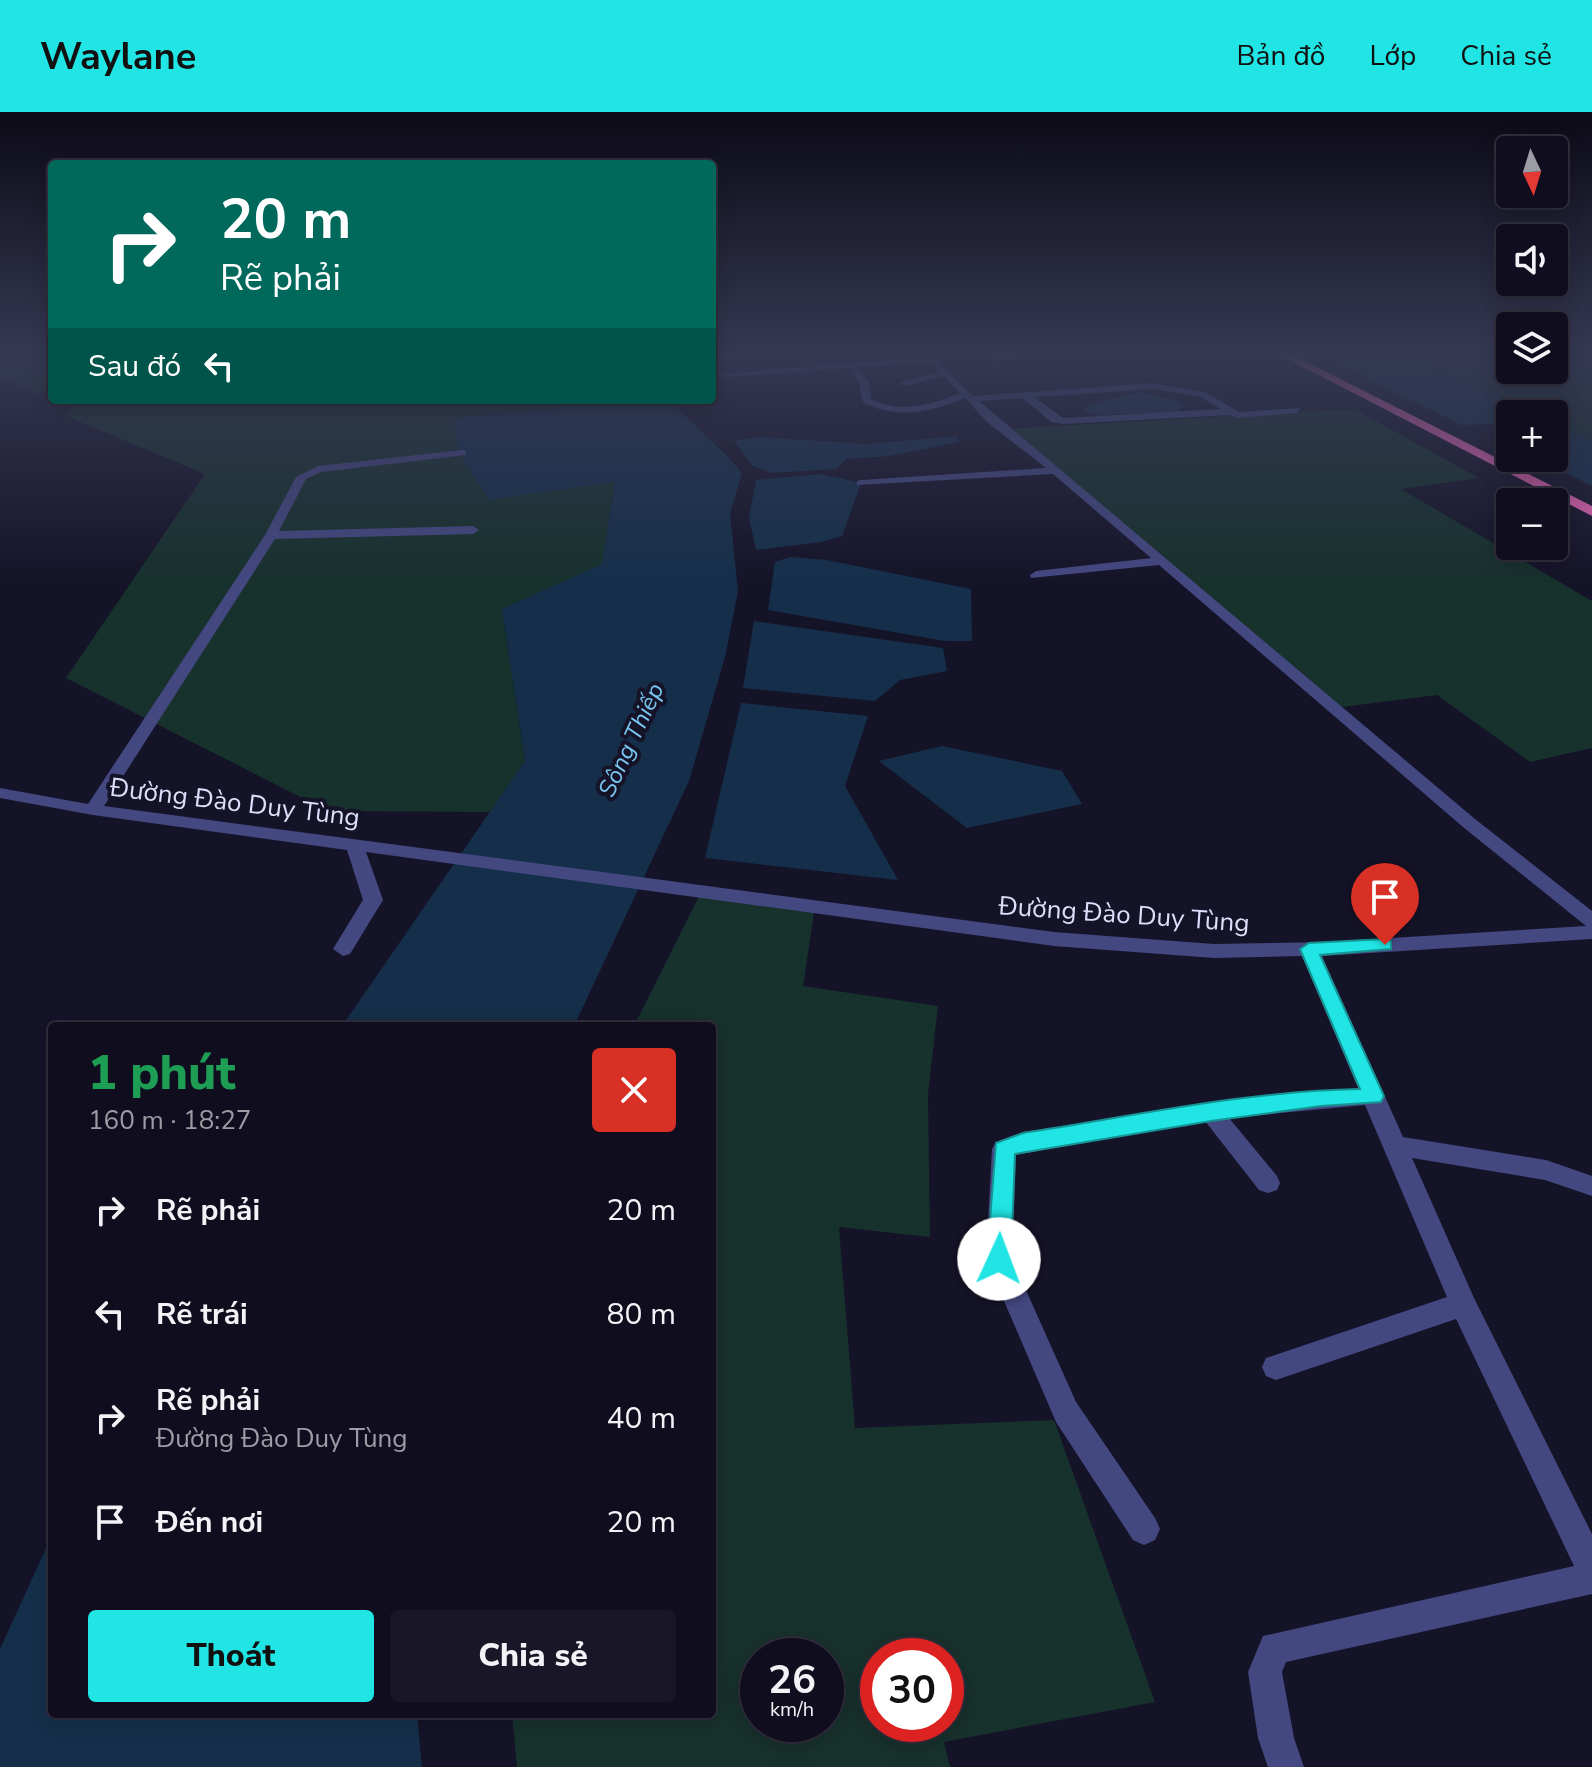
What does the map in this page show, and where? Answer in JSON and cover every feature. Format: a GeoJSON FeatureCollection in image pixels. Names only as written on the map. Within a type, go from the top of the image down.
{"type":"FeatureCollection","features":[{"type":"Feature","properties":{"kind":"highway"},"geometry":{"type":"LineString","coordinates":[[1430,429],[1592,512]]}},
{"type":"Feature","properties":{"kind":"street"},"geometry":{"type":"LineString","coordinates":[[1002,429],[1469,823],[1592,921]]}},
{"type":"Feature","properties":{"kind":"street"},"geometry":{"type":"LineString","coordinates":[[93,810],[271,535],[306,473],[462,453]]}},
{"type":"Feature","properties":{"kind":"street"},"geometry":{"type":"LineString","coordinates":[[861,483],[1054,471]]}},
{"type":"Feature","properties":{"kind":"street"},"geometry":{"type":"LineString","coordinates":[[271,535],[473,530]]}},
{"type":"Feature","properties":{"kind":"street"},"geometry":{"type":"LineString","coordinates":[[1036,575],[1161,561]]}},
{"type":"Feature","properties":{"kind":"street","name":"Đường Đào Duy Tùng"},"geometry":{"type":"LineString","coordinates":[[1,795],[1054,939],[1214,951],[1309,949],[1592,932]]}},
{"type":"Feature","properties":{"kind":"street"},"geometry":{"type":"LineString","coordinates":[[343,949],[373,900],[354,843]]}},
{"type":"Feature","properties":{"kind":"street"},"geometry":{"type":"LineString","coordinates":[[1309,949],[1463,1304],[1592,1568]]}},
{"type":"Feature","properties":{"kind":"street"},"geometry":{"type":"LineString","coordinates":[[1144,1529],[1066,1412],[999,1259],[1004,1149],[1023,1142],[1211,1112],[1321,1098],[1374,1096]]}},
{"type":"Feature","properties":{"kind":"street"},"geometry":{"type":"LineString","coordinates":[[1211,1112],[1268,1183]]}},
{"type":"Feature","properties":{"kind":"street"},"geometry":{"type":"LineString","coordinates":[[1396,1146],[1546,1170],[1592,1186]]}},
{"type":"Feature","properties":{"kind":"street"},"geometry":{"type":"LineString","coordinates":[[1546,1170],[1592,1169]]}},
{"type":"Feature","properties":{"kind":"street"},"geometry":{"type":"LineString","coordinates":[[1276,1367],[1463,1304]]}},
{"type":"Feature","properties":{"kind":"street"},"geometry":{"type":"LineString","coordinates":[[1286,1767],[1276,1738],[1265,1672],[1275,1648],[1592,1578]]}},
{"type":"Feature","properties":{"kind":"green space"},"geometry":{"type":"Polygon","coordinates":[[[98,429],[461,429],[489,499],[615,481],[602,565],[502,609],[525,761],[490,812],[328,811],[66,678],[205,474],[98,429]]]}},
{"type":"Feature","properties":{"kind":"green space"},"geometry":{"type":"Polygon","coordinates":[[[1005,429],[1391,429],[1479,478],[1401,489],[1496,545],[1496,560],[1522,560],[1592,601],[1592,748],[1530,762],[1437,695],[1334,708],[1005,429]]]}},
{"type":"Feature","properties":{"kind":"green space"},"geometry":{"type":"Polygon","coordinates":[[[1568,429],[1592,429],[1592,441],[1568,430],[1568,429]]]}},
{"type":"Feature","properties":{"kind":"green space"},"geometry":{"type":"Polygon","coordinates":[[[702,890],[815,906],[803,986],[938,1006],[928,1094],[930,1237],[839,1227],[855,1428],[1054,1420],[1155,1702],[964,1738],[964,1638],[860,1638],[860,1742],[944,1742],[950,1767],[517,1767],[512,1718],[716,1718],[716,1022],[636,1022],[702,890]]]}},
{"type":"Feature","properties":{"kind":"water","name":"Sông Thiếp"},"geometry":{"type":"Polygon","coordinates":[[[455,429],[699,429],[742,473],[730,514],[738,591],[725,657],[689,781],[576,1022],[345,1022],[525,761],[502,609],[602,564],[615,482],[489,500],[456,439],[455,429]]]}},
{"type":"Feature","properties":{"kind":"water"},"geometry":{"type":"Polygon","coordinates":[[[1568,431],[1592,441],[1592,486],[1564,472],[1568,472],[1568,431]]]}},
{"type":"Feature","properties":{"kind":"water"},"geometry":{"type":"Polygon","coordinates":[[[956,436],[960,442],[888,456],[846,459],[836,469],[771,473],[753,466],[734,441],[758,437],[867,444],[956,436]]]}},
{"type":"Feature","properties":{"kind":"water"},"geometry":{"type":"Polygon","coordinates":[[[821,474],[861,483],[842,536],[822,542],[756,550],[749,518],[756,480],[821,474]]]}},
{"type":"Feature","properties":{"kind":"water"},"geometry":{"type":"Polygon","coordinates":[[[790,557],[827,560],[971,589],[972,641],[945,641],[768,610],[775,562],[790,557]]]}},
{"type":"Feature","properties":{"kind":"water"},"geometry":{"type":"Polygon","coordinates":[[[754,621],[943,648],[947,671],[900,680],[875,701],[743,688],[754,621]]]}},
{"type":"Feature","properties":{"kind":"water"},"geometry":{"type":"Polygon","coordinates":[[[741,703],[868,716],[845,786],[898,880],[705,858],[741,703]]]}},
{"type":"Feature","properties":{"kind":"water"},"geometry":{"type":"Polygon","coordinates":[[[942,746],[1062,771],[1082,804],[967,828],[879,761],[942,746]]]}},
{"type":"Feature","properties":{"kind":"water"},"geometry":{"type":"Polygon","coordinates":[[[48,1544],[48,1718],[417,1718],[422,1767],[0,1767],[0,1649],[48,1544]]]}},
{"type":"Feature","properties":{"kind":"route"},"geometry":{"type":"LineString","coordinates":[[999,1259],[1004,1149],[1023,1142],[1211,1112],[1321,1098],[1374,1096],[1309,949],[1385,945]]}}]}
